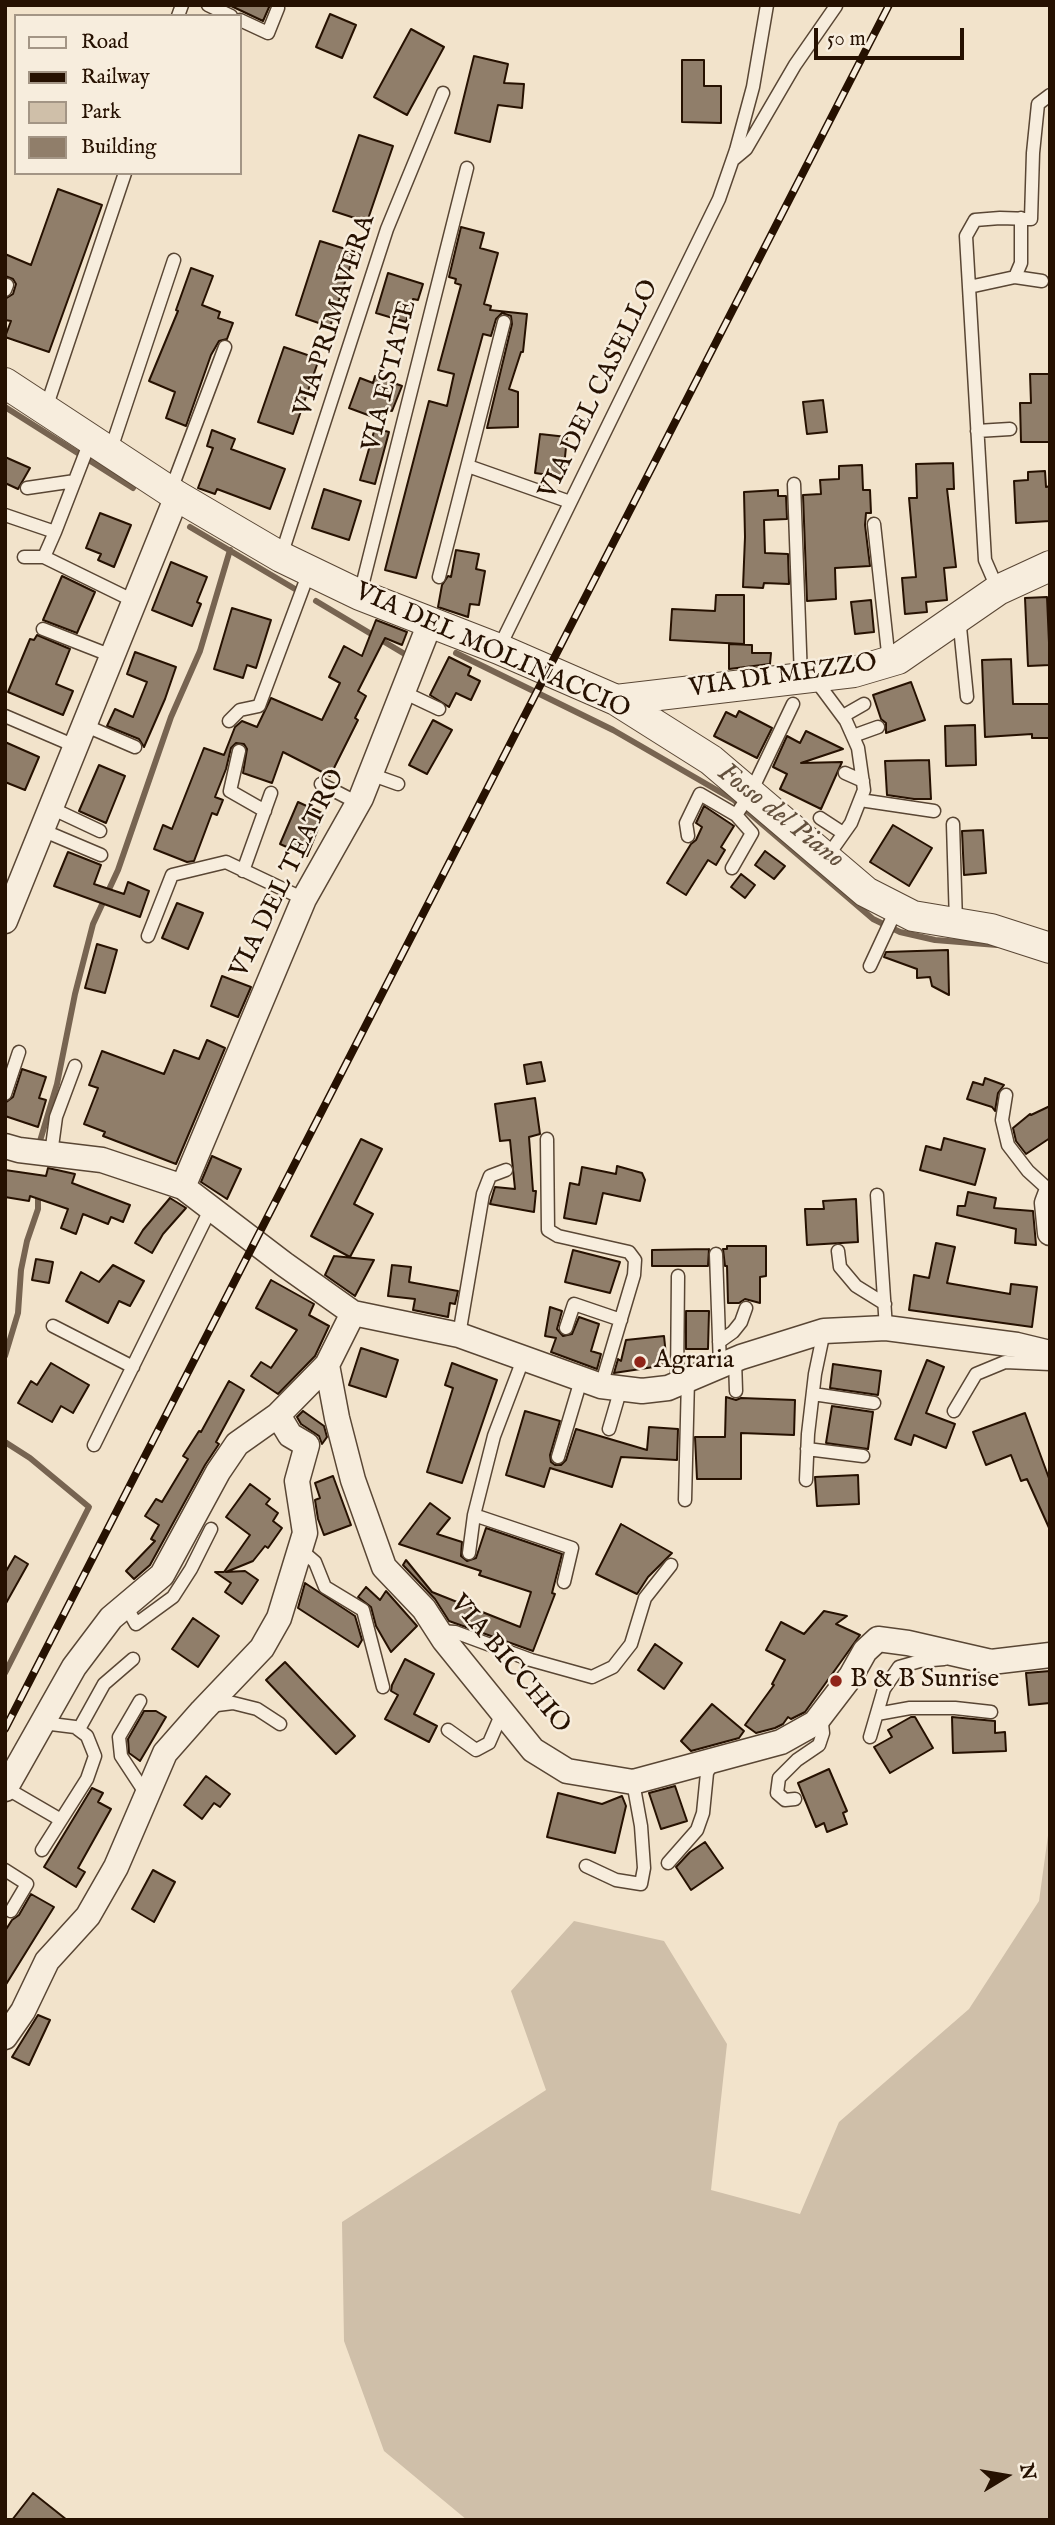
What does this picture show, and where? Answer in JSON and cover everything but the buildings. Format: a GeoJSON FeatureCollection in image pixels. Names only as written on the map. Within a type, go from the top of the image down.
{"type":"FeatureCollection","features":[{"type":"Feature","properties":{"kind":"street","name":"VIA DEL MOLINACCIO"},"geometry":{"type":"LineString","coordinates":[[5,383],[46,409],[93,450],[281,557],[360,595],[499,649],[616,700],[710,760],[742,805],[835,845],[866,892],[894,913],[991,929],[1050,948]]}},
{"type":"Feature","properties":{"kind":"street"},"geometry":{"type":"LineString","coordinates":[[5,920],[134,601],[173,494]]}},
{"type":"Feature","properties":{"kind":"street","name":"VIA DI MEZZO"},"geometry":{"type":"LineString","coordinates":[[616,700],[696,691],[803,686],[889,662],[898,659],[998,590],[1050,566]]}},
{"type":"Feature","properties":{"kind":"street","name":"VIA DEL TEATRO"},"geometry":{"type":"LineString","coordinates":[[183,1187],[304,899],[358,803],[430,623]]}},
{"type":"Feature","properties":{"kind":"street"},"geometry":{"type":"LineString","coordinates":[[678,741],[684,710],[696,691]]}},
{"type":"Feature","properties":{"kind":"street"},"geometry":{"type":"LineString","coordinates":[[5,1146],[102,1160],[183,1187],[353,1313],[458,1335],[601,1385],[642,1391],[668,1388],[725,1356],[886,1316],[1050,1353]]}},
{"type":"Feature","properties":{"kind":"street"},"geometry":{"type":"LineString","coordinates":[[1050,1193],[1047,1203],[1050,1233]]}},
{"type":"Feature","properties":{"kind":"street"},"geometry":{"type":"LineString","coordinates":[[6,1788],[74,1667],[111,1618],[162,1575],[218,1472],[237,1444],[278,1415],[327,1365],[353,1313]]}},
{"type":"Feature","properties":{"kind":"street","name":"VIA BICCHIO"},"geometry":{"type":"LineString","coordinates":[[327,1365],[346,1454],[384,1567],[424,1609],[533,1751],[567,1771],[633,1782],[780,1742],[815,1723],[851,1676],[865,1651],[878,1639],[991,1662],[1050,1656]]}},
{"type":"Feature","properties":{"kind":"street"},"geometry":{"type":"LineString","coordinates":[[278,1415],[290,1435],[307,1445],[324,1454],[346,1454]]}},
{"type":"Feature","properties":{"kind":"street"},"geometry":{"type":"LineString","coordinates":[[5,2037],[23,2011],[47,1961],[88,1916],[116,1867],[165,1753],[262,1648],[279,1618],[305,1533],[297,1481],[307,1445]]}},
{"type":"Feature","properties":{"kind":"lane"},"geometry":{"type":"LineString","coordinates":[[208,5],[227,14]]}},
{"type":"Feature","properties":{"kind":"lane"},"geometry":{"type":"LineString","coordinates":[[734,156],[753,87],[767,5]]}},
{"type":"Feature","properties":{"kind":"lane"},"geometry":{"type":"LineString","coordinates":[[734,156],[746,149],[795,65],[836,6]]}},
{"type":"Feature","properties":{"kind":"lane"},"geometry":{"type":"LineString","coordinates":[[242,21],[268,33],[278,8]]}},
{"type":"Feature","properties":{"kind":"lane","name":"VIA PRIMAVERA"},"geometry":{"type":"LineString","coordinates":[[281,557],[387,229],[443,93]]}},
{"type":"Feature","properties":{"kind":"lane"},"geometry":{"type":"LineString","coordinates":[[998,590],[985,560],[966,236],[975,220],[1031,219],[1038,103],[1050,95]]}},
{"type":"Feature","properties":{"kind":"lane","name":"VIA DEL CASELLO"},"geometry":{"type":"LineString","coordinates":[[499,649],[719,199],[734,156]]}},
{"type":"Feature","properties":{"kind":"lane","name":"VIA ESTATE"},"geometry":{"type":"LineString","coordinates":[[360,595],[467,168]]}},
{"type":"Feature","properties":{"kind":"lane"},"geometry":{"type":"LineString","coordinates":[[46,409],[124,175]]}},
{"type":"Feature","properties":{"kind":"lane"},"geometry":{"type":"LineString","coordinates":[[1016,277],[1021,263],[1021,218]]}},
{"type":"Feature","properties":{"kind":"lane"},"geometry":{"type":"LineString","coordinates":[[44,557],[174,260]]}},
{"type":"Feature","properties":{"kind":"lane"},"geometry":{"type":"LineString","coordinates":[[969,287],[1016,277],[1042,281]]}},
{"type":"Feature","properties":{"kind":"lane"},"geometry":{"type":"LineString","coordinates":[[439,577],[504,322]]}},
{"type":"Feature","properties":{"kind":"lane"},"geometry":{"type":"LineString","coordinates":[[173,494],[225,347]]}},
{"type":"Feature","properties":{"kind":"lane"},"geometry":{"type":"LineString","coordinates":[[977,430],[1010,429]]}},
{"type":"Feature","properties":{"kind":"lane"},"geometry":{"type":"LineString","coordinates":[[468,466],[570,502]]}},
{"type":"Feature","properties":{"kind":"lane"},"geometry":{"type":"LineString","coordinates":[[27,488],[75,481]]}},
{"type":"Feature","properties":{"kind":"lane"},"geometry":{"type":"LineString","coordinates":[[732,868],[752,833],[742,805],[803,686],[794,484]]}},
{"type":"Feature","properties":{"kind":"lane"},"geometry":{"type":"LineString","coordinates":[[5,515],[55,533]]}},
{"type":"Feature","properties":{"kind":"lane"},"geometry":{"type":"LineString","coordinates":[[874,524],[889,662]]}},
{"type":"Feature","properties":{"kind":"lane"},"geometry":{"type":"LineString","coordinates":[[24,557],[44,557],[134,601]]}},
{"type":"Feature","properties":{"kind":"lane"},"geometry":{"type":"LineString","coordinates":[[229,721],[240,710],[259,706],[309,570]]}},
{"type":"Feature","properties":{"kind":"lane"},"geometry":{"type":"LineString","coordinates":[[959,617],[967,696]]}},
{"type":"Feature","properties":{"kind":"lane"},"geometry":{"type":"LineString","coordinates":[[43,629],[112,656]]}},
{"type":"Feature","properties":{"kind":"lane"},"geometry":{"type":"LineString","coordinates":[[803,686],[843,716],[858,748],[863,781],[864,790],[851,822],[835,845],[820,818]]}},
{"type":"Feature","properties":{"kind":"lane"},"geometry":{"type":"LineString","coordinates":[[403,692],[439,709]]}},
{"type":"Feature","properties":{"kind":"lane"},"geometry":{"type":"LineString","coordinates":[[843,716],[864,704]]}},
{"type":"Feature","properties":{"kind":"lane"},"geometry":{"type":"LineString","coordinates":[[5,716],[135,747]]}},
{"type":"Feature","properties":{"kind":"lane"},"geometry":{"type":"LineString","coordinates":[[853,736],[878,727]]}},
{"type":"Feature","properties":{"kind":"lane"},"geometry":{"type":"LineString","coordinates":[[239,751],[230,791],[265,811]]}},
{"type":"Feature","properties":{"kind":"lane"},"geometry":{"type":"LineString","coordinates":[[845,773],[863,781]]}},
{"type":"Feature","properties":{"kind":"lane"},"geometry":{"type":"LineString","coordinates":[[370,774],[398,784]]}},
{"type":"Feature","properties":{"kind":"lane"},"geometry":{"type":"LineString","coordinates":[[321,784],[358,803]]}},
{"type":"Feature","properties":{"kind":"lane"},"geometry":{"type":"LineString","coordinates":[[243,870],[271,793]]}},
{"type":"Feature","properties":{"kind":"lane"},"geometry":{"type":"LineString","coordinates":[[688,836],[686,823],[700,794],[742,805]]}},
{"type":"Feature","properties":{"kind":"lane"},"geometry":{"type":"LineString","coordinates":[[860,800],[934,811]]}},
{"type":"Feature","properties":{"kind":"lane"},"geometry":{"type":"LineString","coordinates":[[46,819],[100,831]]}},
{"type":"Feature","properties":{"kind":"lane"},"geometry":{"type":"LineString","coordinates":[[46,819],[101,855]]}},
{"type":"Feature","properties":{"kind":"lane"},"geometry":{"type":"LineString","coordinates":[[953,824],[956,923]]}},
{"type":"Feature","properties":{"kind":"lane"},"geometry":{"type":"LineString","coordinates":[[148,936],[172,875],[226,862],[304,899]]}},
{"type":"Feature","properties":{"kind":"lane"},"geometry":{"type":"LineString","coordinates":[[870,966],[894,913]]}},
{"type":"Feature","properties":{"kind":"lane"},"geometry":{"type":"LineString","coordinates":[[5,1094],[19,1052]]}},
{"type":"Feature","properties":{"kind":"lane"},"geometry":{"type":"LineString","coordinates":[[51,1154],[56,1117],[75,1066]]}},
{"type":"Feature","properties":{"kind":"lane"},"geometry":{"type":"LineString","coordinates":[[1006,1096],[1002,1120],[1008,1145],[1050,1193]]}},
{"type":"Feature","properties":{"kind":"lane"},"geometry":{"type":"LineString","coordinates":[[547,1139],[548,1230],[558,1236],[629,1252],[635,1260],[634,1275],[601,1385],[558,1457]]}},
{"type":"Feature","properties":{"kind":"lane"},"geometry":{"type":"LineString","coordinates":[[458,1335],[483,1194],[490,1176],[506,1170]]}},
{"type":"Feature","properties":{"kind":"lane"},"geometry":{"type":"LineString","coordinates":[[877,1195],[886,1316]]}},
{"type":"Feature","properties":{"kind":"lane"},"geometry":{"type":"LineString","coordinates":[[94,1446],[211,1208]]}},
{"type":"Feature","properties":{"kind":"lane"},"geometry":{"type":"LineString","coordinates":[[838,1251],[840,1267],[886,1316]]}},
{"type":"Feature","properties":{"kind":"lane"},"geometry":{"type":"LineString","coordinates":[[716,1254],[725,1356],[736,1391]]}},
{"type":"Feature","properties":{"kind":"lane"},"geometry":{"type":"LineString","coordinates":[[678,1276],[685,1500]]}},
{"type":"Feature","properties":{"kind":"lane"},"geometry":{"type":"LineString","coordinates":[[566,1328],[574,1304],[621,1320]]}},
{"type":"Feature","properties":{"kind":"lane"},"geometry":{"type":"LineString","coordinates":[[725,1356],[733,1332],[741,1322],[746,1308]]}},
{"type":"Feature","properties":{"kind":"lane"},"geometry":{"type":"LineString","coordinates":[[53,1326],[133,1367]]}},
{"type":"Feature","properties":{"kind":"lane"},"geometry":{"type":"LineString","coordinates":[[806,1480],[813,1394],[824,1331]]}},
{"type":"Feature","properties":{"kind":"lane"},"geometry":{"type":"LineString","coordinates":[[470,1553],[474,1516],[494,1436],[524,1357]]}},
{"type":"Feature","properties":{"kind":"lane"},"geometry":{"type":"LineString","coordinates":[[954,1411],[976,1374],[1005,1362],[1050,1364]]}},
{"type":"Feature","properties":{"kind":"lane"},"geometry":{"type":"LineString","coordinates":[[601,1385],[609,1429]]}},
{"type":"Feature","properties":{"kind":"lane"},"geometry":{"type":"LineString","coordinates":[[813,1394],[874,1403]]}},
{"type":"Feature","properties":{"kind":"lane"},"geometry":{"type":"LineString","coordinates":[[807,1448],[863,1456]]}},
{"type":"Feature","properties":{"kind":"lane"},"geometry":{"type":"LineString","coordinates":[[474,1516],[572,1548],[564,1582]]}},
{"type":"Feature","properties":{"kind":"lane"},"geometry":{"type":"LineString","coordinates":[[126,1606],[136,1624],[173,1597],[211,1529]]}},
{"type":"Feature","properties":{"kind":"lane"},"geometry":{"type":"LineString","coordinates":[[301,1550],[315,1562],[325,1587],[363,1610],[383,1687]]}},
{"type":"Feature","properties":{"kind":"lane"},"geometry":{"type":"LineString","coordinates":[[439,1631],[456,1632],[531,1660],[592,1677],[612,1667],[631,1644],[645,1598],[671,1565]]}},
{"type":"Feature","properties":{"kind":"lane"},"geometry":{"type":"LineString","coordinates":[[870,1737],[884,1689],[899,1667],[963,1655]]}},
{"type":"Feature","properties":{"kind":"lane"},"geometry":{"type":"LineString","coordinates":[[79,1729],[104,1684],[133,1659]]}},
{"type":"Feature","properties":{"kind":"lane"},"geometry":{"type":"LineString","coordinates":[[140,1701],[119,1737],[121,1756],[142,1788],[149,1791]]}},
{"type":"Feature","properties":{"kind":"lane"},"geometry":{"type":"LineString","coordinates":[[206,1706],[233,1703],[246,1706],[257,1709],[280,1724]]}},
{"type":"Feature","properties":{"kind":"lane"},"geometry":{"type":"LineString","coordinates":[[877,1714],[910,1708],[955,1708],[991,1712]]}},
{"type":"Feature","properties":{"kind":"lane"},"geometry":{"type":"LineString","coordinates":[[448,1730],[476,1749],[489,1743],[502,1713]]}},
{"type":"Feature","properties":{"kind":"lane"},"geometry":{"type":"LineString","coordinates":[[795,1799],[785,1800],[778,1793],[779,1777],[819,1745],[823,1733],[821,1715]]}},
{"type":"Feature","properties":{"kind":"lane"},"geometry":{"type":"LineString","coordinates":[[42,1850],[87,1779],[95,1756],[87,1736],[79,1729],[43,1723]]}},
{"type":"Feature","properties":{"kind":"lane"},"geometry":{"type":"LineString","coordinates":[[667,1863],[697,1830],[703,1814],[707,1773],[714,1759]]}},
{"type":"Feature","properties":{"kind":"lane"},"geometry":{"type":"LineString","coordinates":[[586,1866],[616,1880],[641,1884],[644,1868],[633,1782]]}},
{"type":"Feature","properties":{"kind":"lane"},"geometry":{"type":"LineString","coordinates":[[6,1788],[61,1820]]}},
{"type":"Feature","properties":{"kind":"lane"},"geometry":{"type":"LineString","coordinates":[[5,1870],[27,1884],[11,1911]]}},
{"type":"Feature","properties":{"kind":"green space"},"geometry":{"type":"Polygon","coordinates":[[[1050,1821],[1050,2520],[467,2520],[384,2451],[344,2341],[342,2222],[546,2090],[511,1991],[574,1921],[664,1941],[727,2044],[711,2190],[800,2214],[839,2122],[969,2009],[1039,1901],[1050,1821]]]}},
{"type":"Feature","properties":{"kind":"waterway","name":"Fosso del Piano"},"geometry":{"type":"LineString","coordinates":[[5,407],[133,488]]}},
{"type":"Feature","properties":{"kind":"waterway","name":"Fosso del Piano"},"geometry":{"type":"LineString","coordinates":[[190,527],[295,589]]}},
{"type":"Feature","properties":{"kind":"waterway"},"geometry":{"type":"LineString","coordinates":[[40,1141],[57,1084],[75,994],[93,924],[118,870],[171,717],[200,651],[230,550]]}},
{"type":"Feature","properties":{"kind":"waterway","name":"Fosso del Piano"},"geometry":{"type":"LineString","coordinates":[[316,601],[408,656]]}},
{"type":"Feature","properties":{"kind":"waterway","name":"Fosso del Piano"},"geometry":{"type":"LineString","coordinates":[[456,653],[613,730],[734,800],[873,919],[900,932],[935,940],[997,945]]}},
{"type":"Feature","properties":{"kind":"waterway"},"geometry":{"type":"LineString","coordinates":[[5,1356],[18,1313],[21,1270],[38,1209],[38,1191]]}},
{"type":"Feature","properties":{"kind":"waterway"},"geometry":{"type":"LineString","coordinates":[[5,1442],[30,1458],[89,1507],[5,1673]]}},
{"type":"Feature","properties":{"kind":"railway"},"geometry":{"type":"LineString","coordinates":[[5,1729],[889,5]]}},
{"type":"Feature","properties":{"kind":"place","name":"Agraria"},"geometry":{"type":"Point","coordinates":[640,1362]}},
{"type":"Feature","properties":{"kind":"place","name":"B & B Sunrise"},"geometry":{"type":"Point","coordinates":[836,1681]}}]}
